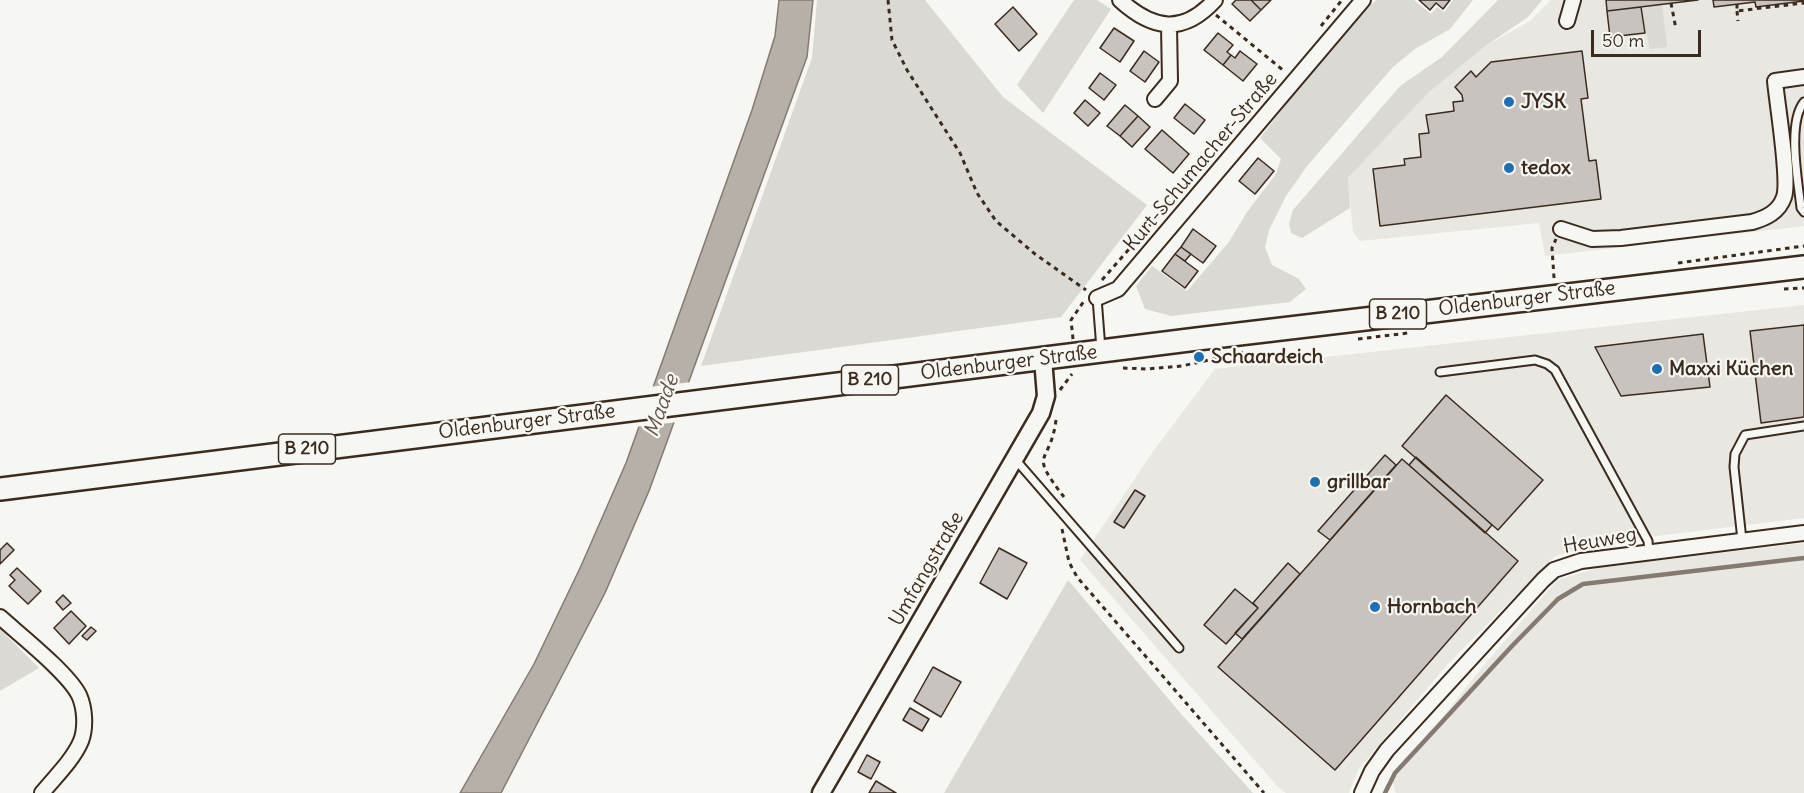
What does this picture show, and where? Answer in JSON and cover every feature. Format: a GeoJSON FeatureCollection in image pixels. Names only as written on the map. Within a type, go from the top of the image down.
{"type":"FeatureCollection","features":[{"type":"Feature","properties":{"kind":"main road","name":"Oldenburger Straße"},"geometry":{"type":"LineString","coordinates":[[0,489],[698,400],[1804,267]]}},
{"type":"Feature","properties":{"kind":"street"},"geometry":{"type":"LineString","coordinates":[[1120,0],[1147,20],[1169,26],[1196,18],[1211,4]]}},
{"type":"Feature","properties":{"kind":"street","name":"Kurt-Schumacher-Straße"},"geometry":{"type":"LineString","coordinates":[[1097,291],[1118,289],[1363,0]]}},
{"type":"Feature","properties":{"kind":"street"},"geometry":{"type":"LineString","coordinates":[[1568,21],[1573,0]]}},
{"type":"Feature","properties":{"kind":"street"},"geometry":{"type":"LineString","coordinates":[[1155,99],[1170,81],[1169,26]]}},
{"type":"Feature","properties":{"kind":"street"},"geometry":{"type":"LineString","coordinates":[[1561,230],[1592,239],[1621,238],[1752,222],[1768,217],[1779,207],[1785,196],[1775,81],[1804,77]]}},
{"type":"Feature","properties":{"kind":"street","name":"Umfangstraße"},"geometry":{"type":"LineString","coordinates":[[821,793],[1041,413],[1046,396],[1042,359]]}},
{"type":"Feature","properties":{"kind":"street","name":"Heuweg"},"geometry":{"type":"LineString","coordinates":[[1362,793],[1372,771],[1387,750],[1465,663],[1554,570],[1581,561],[1804,533]]}},
{"type":"Feature","properties":{"kind":"street"},"geometry":{"type":"LineString","coordinates":[[0,617],[63,676],[79,695],[85,719],[82,738],[76,751],[42,793]]}},
{"type":"Feature","properties":{"kind":"lane"},"geometry":{"type":"LineString","coordinates":[[1804,102],[1797,112],[1795,156],[1801,208],[1804,212]]}},
{"type":"Feature","properties":{"kind":"lane"},"geometry":{"type":"LineString","coordinates":[[1097,291],[1101,352]]}},
{"type":"Feature","properties":{"kind":"lane"},"geometry":{"type":"LineString","coordinates":[[1440,372],[1535,360],[1548,364],[1555,370],[1648,541],[1649,552]]}},
{"type":"Feature","properties":{"kind":"lane"},"geometry":{"type":"LineString","coordinates":[[1742,540],[1734,467],[1735,454],[1745,435],[1804,426]]}},
{"type":"Feature","properties":{"kind":"lane"},"geometry":{"type":"LineString","coordinates":[[1015,459],[1064,518],[1112,568],[1179,648]]}},
{"type":"Feature","properties":{"kind":"path"},"geometry":{"type":"LineString","coordinates":[[888,0],[892,40],[907,70],[944,125],[977,193],[996,221],[1035,254],[1089,293],[1071,320],[1078,373],[1070,374],[1060,390],[1059,399]]}},
{"type":"Feature","properties":{"kind":"path"},"geometry":{"type":"LineString","coordinates":[[1320,27],[1342,0]]}},
{"type":"Feature","properties":{"kind":"path"},"geometry":{"type":"LineString","coordinates":[[1671,3],[1676,29]]}},
{"type":"Feature","properties":{"kind":"path"},"geometry":{"type":"LineString","coordinates":[[1737,11],[1804,3]]}},
{"type":"Feature","properties":{"kind":"path"},"geometry":{"type":"LineString","coordinates":[[1211,4],[1284,71]]}},
{"type":"Feature","properties":{"kind":"path"},"geometry":{"type":"LineString","coordinates":[[1737,4],[1738,21]]}},
{"type":"Feature","properties":{"kind":"path"},"geometry":{"type":"LineString","coordinates":[[1277,80],[1291,62]]}},
{"type":"Feature","properties":{"kind":"path"},"geometry":{"type":"LineString","coordinates":[[1097,291],[1198,171]]}},
{"type":"Feature","properties":{"kind":"path"},"geometry":{"type":"LineString","coordinates":[[1554,278],[1552,248],[1561,230]]}},
{"type":"Feature","properties":{"kind":"path"},"geometry":{"type":"LineString","coordinates":[[1056,417],[1052,437],[1042,463],[1049,480],[1067,503],[1062,528],[1065,548],[1077,577],[1264,793]]}},
{"type":"Feature","properties":{"kind":"shaded area"},"geometry":{"type":"Polygon","coordinates":[[[817,0],[925,0],[1003,97],[1147,205],[1061,317],[701,366],[812,58],[817,0]]]}},
{"type":"Feature","properties":{"kind":"shaded area"},"geometry":{"type":"Polygon","coordinates":[[[1074,0],[1097,0],[1111,9],[1043,113],[1017,85],[1074,0]]]}},
{"type":"Feature","properties":{"kind":"shaded area"},"geometry":{"type":"Polygon","coordinates":[[[1376,0],[1414,0],[1431,14],[1437,7],[1444,12],[1453,0],[1473,0],[1450,29],[1415,49],[1393,67],[1307,166],[1286,196],[1269,230],[1265,247],[1272,265],[1299,279],[1306,289],[1290,302],[1171,316],[1145,309],[1136,286],[1152,266],[1187,291],[1229,242],[1247,212],[1276,174],[1281,159],[1260,138],[1334,43],[1376,0]]]}},
{"type":"Feature","properties":{"kind":"shaded area"},"geometry":{"type":"Polygon","coordinates":[[[1498,0],[1542,0],[1528,17],[1484,47],[1428,93],[1348,178],[1350,208],[1302,238],[1291,233],[1289,224],[1293,210],[1400,86],[1442,57],[1498,0]]]}},
{"type":"Feature","properties":{"kind":"shaded area"},"geometry":{"type":"Polygon","coordinates":[[[1551,0],[1804,0],[1804,226],[1545,256],[1539,223],[1360,241],[1353,232],[1348,178],[1428,93],[1484,47],[1530,21],[1551,0]]]}},
{"type":"Feature","properties":{"kind":"shaded area"},"geometry":{"type":"Polygon","coordinates":[[[1662,4],[1667,47],[1650,49],[1641,7],[1662,4]]]}},
{"type":"Feature","properties":{"kind":"shaded area"},"geometry":{"type":"Polygon","coordinates":[[[1804,305],[1804,518],[1615,541],[1555,556],[1447,665],[1358,770],[1349,793],[1286,793],[1278,787],[1080,560],[1152,453],[1215,369],[1804,305]]]}},
{"type":"Feature","properties":{"kind":"shaded area"},"geometry":{"type":"Polygon","coordinates":[[[1804,543],[1804,793],[1396,793],[1392,781],[1480,670],[1557,580],[1601,567],[1804,543]]]}},
{"type":"Feature","properties":{"kind":"shaded area"},"geometry":{"type":"Polygon","coordinates":[[[1068,580],[1182,715],[1253,793],[944,793],[1068,580]]]}},
{"type":"Feature","properties":{"kind":"shaded area"},"geometry":{"type":"Polygon","coordinates":[[[0,629],[39,668],[0,691],[0,629]]]}},
{"type":"Feature","properties":{"kind":"water","name":"Maade"},"geometry":{"type":"Polygon","coordinates":[[[779,0],[813,0],[807,57],[649,491],[605,593],[501,793],[460,793],[534,664],[581,566],[626,463],[752,110],[775,36],[779,0]]]}},
{"type":"Feature","properties":{"kind":"pier"},"geometry":{"type":"Polygon","coordinates":[[[692,382],[678,422],[635,427],[648,387],[692,382]]]}},
{"type":"Feature","properties":{"kind":"building"},"geometry":{"type":"Polygon","coordinates":[[[1236,0],[1251,0],[1261,10],[1250,21],[1232,4],[1236,0]]]}},
{"type":"Feature","properties":{"kind":"building"},"geometry":{"type":"Polygon","coordinates":[[[1251,0],[1271,0],[1261,10],[1251,0]]]}},
{"type":"Feature","properties":{"kind":"building"},"geometry":{"type":"Polygon","coordinates":[[[1419,0],[1450,0],[1443,9],[1436,3],[1430,10],[1419,0]]]}},
{"type":"Feature","properties":{"kind":"building"},"geometry":{"type":"Polygon","coordinates":[[[1606,0],[1698,0],[1607,11],[1606,0]]]}},
{"type":"Feature","properties":{"kind":"building"},"geometry":{"type":"Polygon","coordinates":[[[1713,0],[1804,1],[1756,7],[1755,2],[1714,7],[1713,0]]]}},
{"type":"Feature","properties":{"kind":"building"},"geometry":{"type":"Polygon","coordinates":[[[1013,7],[1037,34],[1019,51],[995,24],[1013,7]]]}},
{"type":"Feature","properties":{"kind":"building"},"geometry":{"type":"Polygon","coordinates":[[[1641,7],[1645,33],[1610,37],[1607,11],[1641,7]]]}},
{"type":"Feature","properties":{"kind":"building"},"geometry":{"type":"Polygon","coordinates":[[[1114,28],[1134,41],[1120,62],[1100,48],[1114,28]]]}},
{"type":"Feature","properties":{"kind":"building"},"geometry":{"type":"Polygon","coordinates":[[[1218,33],[1233,45],[1227,52],[1231,55],[1223,65],[1204,50],[1218,33]]]}},
{"type":"Feature","properties":{"kind":"building"},"geometry":{"type":"Polygon","coordinates":[[[1144,51],[1159,62],[1145,82],[1130,71],[1144,51]]]}},
{"type":"Feature","properties":{"kind":"building"},"geometry":{"type":"Polygon","coordinates":[[[1240,51],[1257,64],[1243,81],[1223,65],[1231,55],[1235,58],[1240,51]]]}},
{"type":"Feature","properties":{"kind":"building"},"geometry":{"type":"Polygon","coordinates":[[[1582,51],[1588,98],[1581,99],[1589,161],[1596,160],[1601,199],[1380,226],[1373,169],[1405,165],[1404,159],[1421,157],[1419,134],[1429,133],[1426,115],[1454,111],[1453,102],[1463,101],[1462,95],[1455,87],[1471,71],[1476,77],[1491,62],[1582,51]]]}},
{"type":"Feature","properties":{"kind":"building"},"geometry":{"type":"Polygon","coordinates":[[[1100,73],[1116,85],[1104,100],[1089,88],[1100,73]]]}},
{"type":"Feature","properties":{"kind":"building"},"geometry":{"type":"Polygon","coordinates":[[[1085,100],[1100,113],[1088,126],[1074,113],[1085,100]]]}},
{"type":"Feature","properties":{"kind":"building"},"geometry":{"type":"Polygon","coordinates":[[[1185,104],[1205,120],[1194,134],[1174,118],[1185,104]]]}},
{"type":"Feature","properties":{"kind":"building"},"geometry":{"type":"Polygon","coordinates":[[[1125,105],[1138,116],[1120,136],[1107,126],[1125,105]]]}},
{"type":"Feature","properties":{"kind":"building"},"geometry":{"type":"Polygon","coordinates":[[[1138,116],[1150,127],[1132,147],[1120,136],[1138,116]]]}},
{"type":"Feature","properties":{"kind":"building"},"geometry":{"type":"Polygon","coordinates":[[[1162,130],[1189,154],[1173,173],[1145,149],[1162,130]]]}},
{"type":"Feature","properties":{"kind":"building"},"geometry":{"type":"Polygon","coordinates":[[[1258,158],[1274,171],[1255,194],[1239,181],[1258,158]]]}},
{"type":"Feature","properties":{"kind":"building"},"geometry":{"type":"Polygon","coordinates":[[[1193,229],[1216,246],[1203,263],[1181,247],[1193,229]]]}},
{"type":"Feature","properties":{"kind":"building"},"geometry":{"type":"Polygon","coordinates":[[[1181,247],[1191,254],[1185,261],[1175,254],[1181,247]]]}},
{"type":"Feature","properties":{"kind":"building"},"geometry":{"type":"Polygon","coordinates":[[[1175,254],[1198,271],[1185,288],[1162,271],[1175,254]]]}},
{"type":"Feature","properties":{"kind":"building"},"geometry":{"type":"Polygon","coordinates":[[[1804,325],[1804,417],[1761,423],[1750,331],[1804,325]]]}},
{"type":"Feature","properties":{"kind":"building"},"geometry":{"type":"Polygon","coordinates":[[[1703,334],[1710,387],[1621,396],[1595,347],[1703,334]]]}},
{"type":"Feature","properties":{"kind":"building"},"geometry":{"type":"Polygon","coordinates":[[[1446,395],[1543,480],[1498,530],[1402,446],[1446,395]]]}},
{"type":"Feature","properties":{"kind":"building"},"geometry":{"type":"Polygon","coordinates":[[[1385,455],[1396,465],[1330,540],[1318,531],[1385,455]]]}},
{"type":"Feature","properties":{"kind":"building"},"geometry":{"type":"Polygon","coordinates":[[[1416,457],[1492,525],[1485,533],[1409,465],[1416,457]]]}},
{"type":"Feature","properties":{"kind":"building","name":"Hornbach"},"geometry":{"type":"Polygon","coordinates":[[[1402,459],[1518,561],[1335,770],[1218,667],[1402,459]]]}},
{"type":"Feature","properties":{"kind":"building"},"geometry":{"type":"Polygon","coordinates":[[[1135,490],[1145,496],[1124,528],[1114,522],[1135,490]]]}},
{"type":"Feature","properties":{"kind":"building"},"geometry":{"type":"Polygon","coordinates":[[[7,543],[14,550],[0,564],[0,550],[7,543]]]}},
{"type":"Feature","properties":{"kind":"building"},"geometry":{"type":"Polygon","coordinates":[[[999,548],[1027,563],[1007,599],[980,583],[999,548]]]}},
{"type":"Feature","properties":{"kind":"building"},"geometry":{"type":"Polygon","coordinates":[[[1288,563],[1300,574],[1242,639],[1235,633],[1258,608],[1253,603],[1288,563]]]}},
{"type":"Feature","properties":{"kind":"building"},"geometry":{"type":"Polygon","coordinates":[[[17,568],[41,591],[28,604],[9,586],[15,580],[10,575],[17,568]]]}},
{"type":"Feature","properties":{"kind":"building"},"geometry":{"type":"Polygon","coordinates":[[[1235,589],[1258,608],[1226,644],[1204,625],[1235,589]]]}},
{"type":"Feature","properties":{"kind":"building"},"geometry":{"type":"Polygon","coordinates":[[[63,595],[71,603],[63,610],[56,602],[63,595]]]}},
{"type":"Feature","properties":{"kind":"building"},"geometry":{"type":"Polygon","coordinates":[[[71,611],[86,626],[69,644],[54,628],[71,611]]]}},
{"type":"Feature","properties":{"kind":"building"},"geometry":{"type":"Polygon","coordinates":[[[91,627],[96,631],[87,640],[82,636],[91,627]]]}},
{"type":"Feature","properties":{"kind":"building"},"geometry":{"type":"Polygon","coordinates":[[[933,667],[961,682],[941,717],[914,701],[933,667]]]}},
{"type":"Feature","properties":{"kind":"building"},"geometry":{"type":"Polygon","coordinates":[[[910,708],[929,719],[922,731],[903,720],[910,708]]]}},
{"type":"Feature","properties":{"kind":"building"},"geometry":{"type":"Polygon","coordinates":[[[867,755],[880,762],[871,779],[858,772],[867,755]]]}},
{"type":"Feature","properties":{"kind":"building"},"geometry":{"type":"Polygon","coordinates":[[[876,781],[896,793],[869,793],[876,781]]]}},
{"type":"Feature","properties":{"kind":"waterway"},"geometry":{"type":"LineString","coordinates":[[1385,793],[1395,773],[1512,646],[1558,599],[1583,584],[1804,558]]}},
{"type":"Feature","properties":{"kind":"place","name":"JYSK"},"geometry":{"type":"Point","coordinates":[1509,102]}},
{"type":"Feature","properties":{"kind":"place","name":"tedox"},"geometry":{"type":"Point","coordinates":[1509,168]}},
{"type":"Feature","properties":{"kind":"place","name":"Schaardeich"},"geometry":{"type":"Point","coordinates":[1199,357]}},
{"type":"Feature","properties":{"kind":"place","name":"Maxxi Küchen"},"geometry":{"type":"Point","coordinates":[1657,369]}},
{"type":"Feature","properties":{"kind":"place","name":"grillbar"},"geometry":{"type":"Point","coordinates":[1315,482]}},
{"type":"Feature","properties":{"kind":"place","name":"Hornbach"},"geometry":{"type":"Point","coordinates":[1375,607]}}]}
